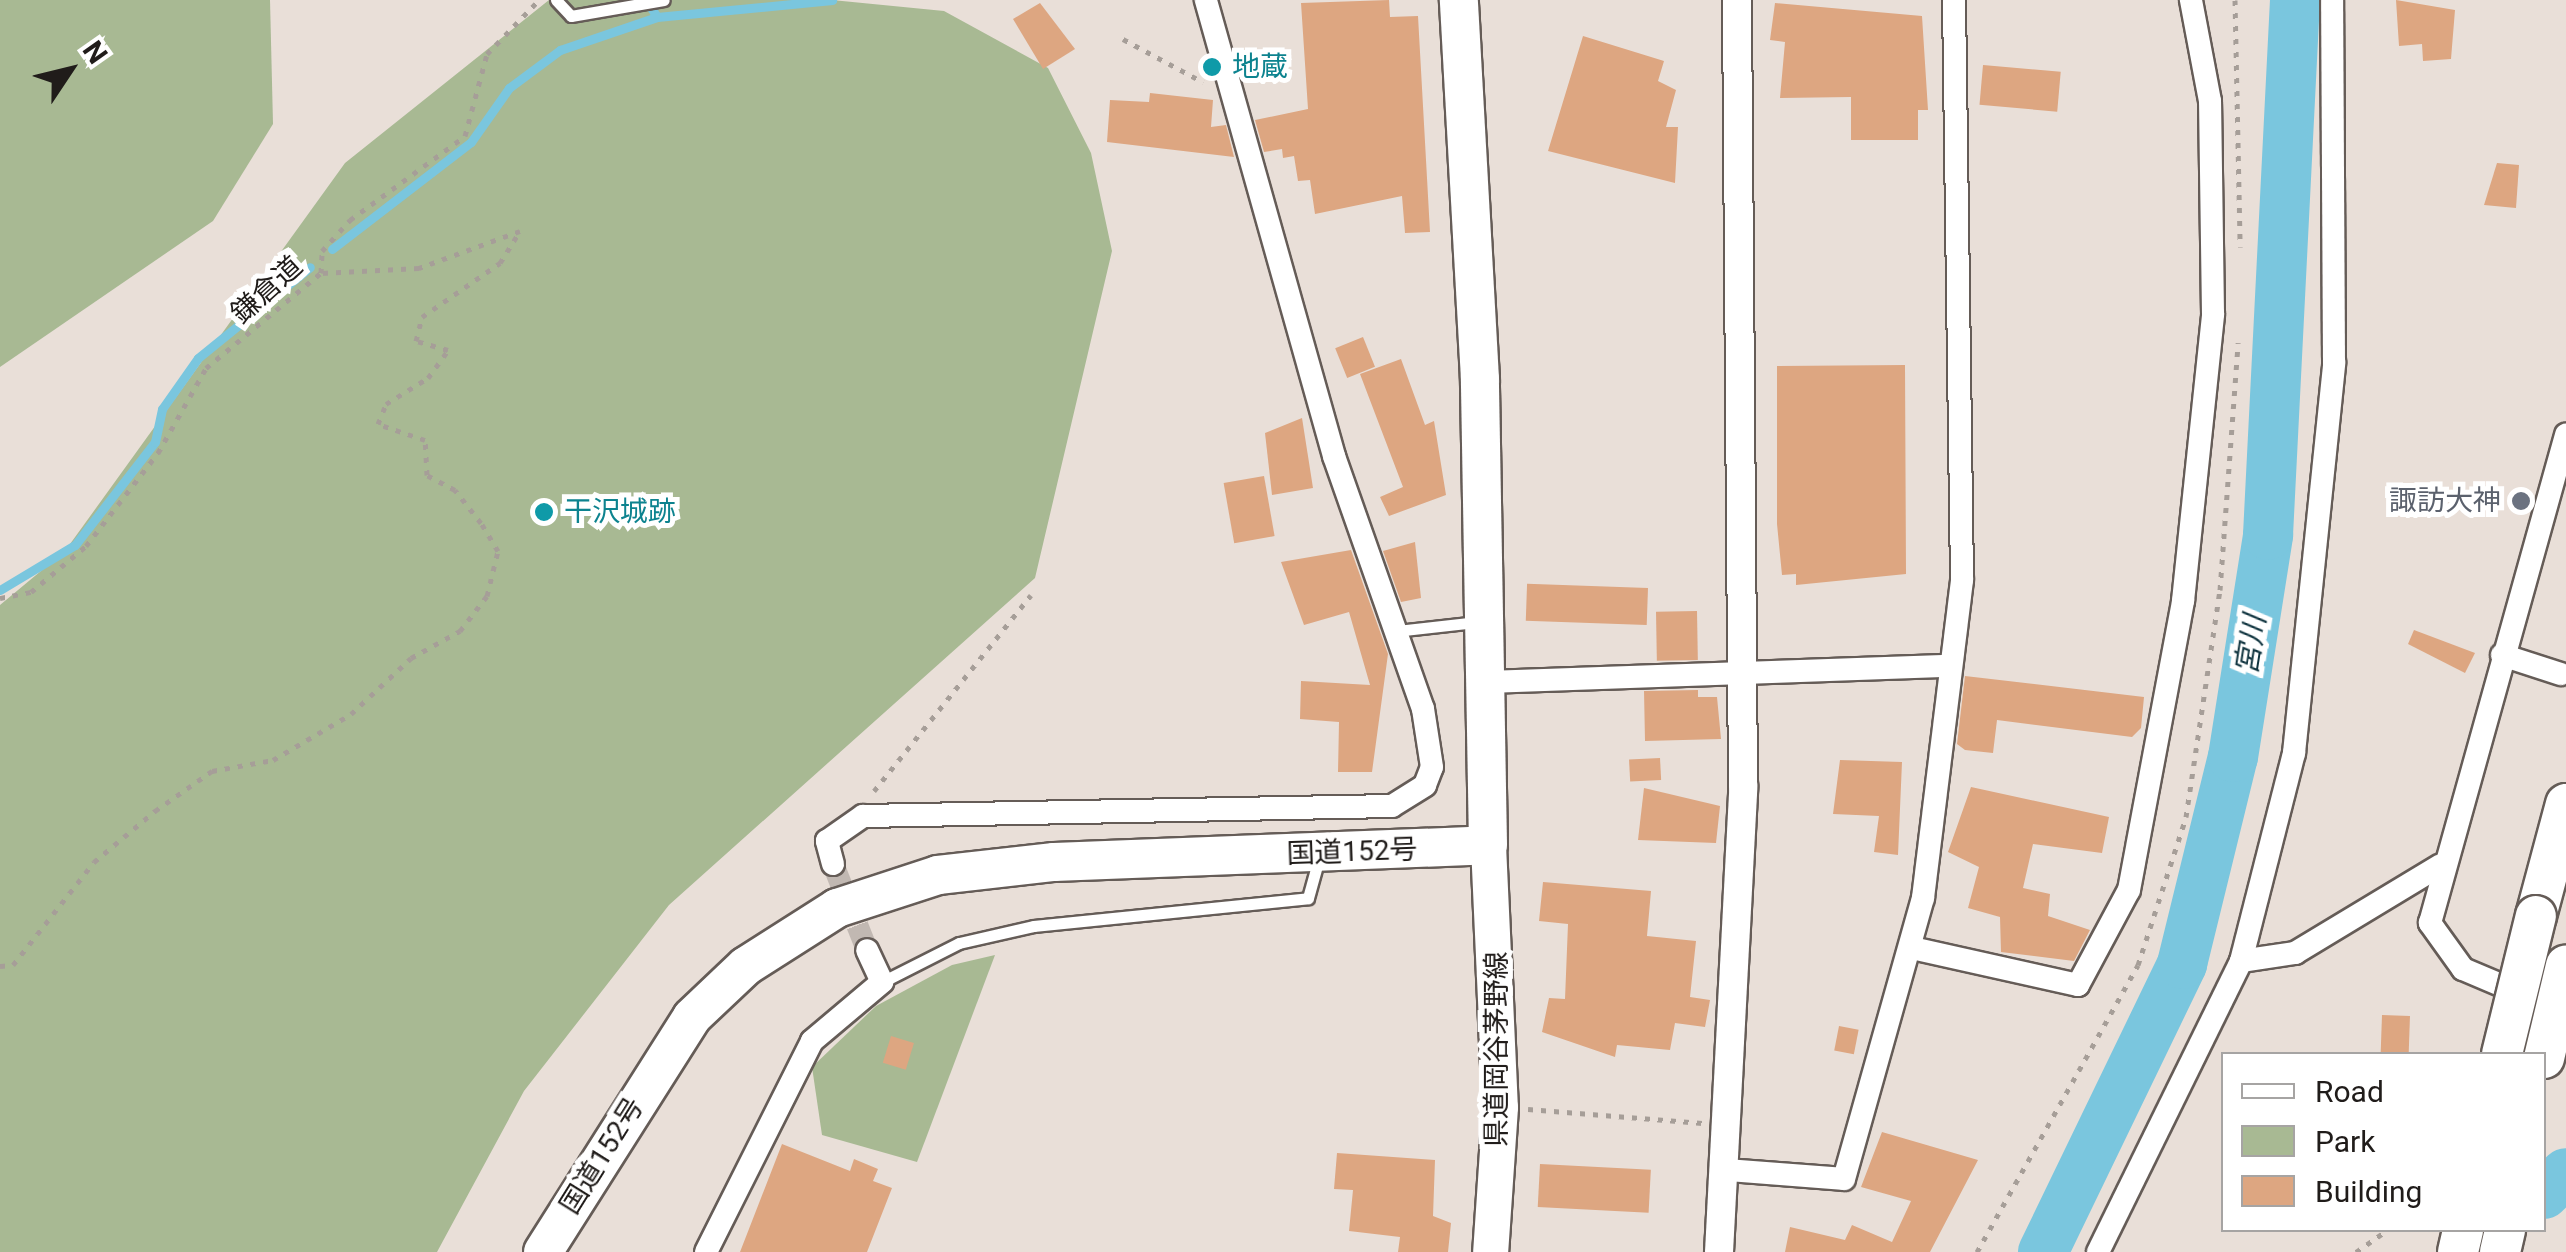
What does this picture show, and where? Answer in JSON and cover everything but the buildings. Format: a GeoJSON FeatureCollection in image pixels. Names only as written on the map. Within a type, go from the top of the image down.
{"type":"FeatureCollection","features":[{"type":"Feature","properties":{"kind":"highway"},"geometry":{"type":"LineString","coordinates":[[1459,0],[1488,845]]}},
{"type":"Feature","properties":{"kind":"highway"},"geometry":{"type":"LineString","coordinates":[[2502,1052],[2566,804]]}},
{"type":"Feature","properties":{"kind":"highway","name":"国道152号"},"geometry":{"type":"LineString","coordinates":[[542,1252],[692,1017],[808,923],[938,875],[1488,845]]}},
{"type":"Feature","properties":{"kind":"highway"},"geometry":{"type":"LineString","coordinates":[[2545,1052],[2566,966]]}},
{"type":"Feature","properties":{"kind":"main road","name":"県道岡谷茅野線"},"geometry":{"type":"LineString","coordinates":[[1488,845],[1500,1106],[1490,1252]]}},
{"type":"Feature","properties":{"kind":"street"},"geometry":{"type":"LineString","coordinates":[[832,864],[826,841],[863,816],[1412,800],[1432,767],[1430,740],[1396,631],[1334,456],[1206,0]]}},
{"type":"Feature","properties":{"kind":"street"},"geometry":{"type":"LineString","coordinates":[[1719,1252],[1729,1126],[1740,669],[1737,0]]}},
{"type":"Feature","properties":{"kind":"street"},"geometry":{"type":"LineString","coordinates":[[1727,1170],[1844,1179],[1912,948],[1946,666],[1962,580],[1954,0]]}},
{"type":"Feature","properties":{"kind":"street"},"geometry":{"type":"LineString","coordinates":[[1912,948],[2078,985],[2129,890],[2183,601],[2213,314],[2210,101],[2191,0]]}},
{"type":"Feature","properties":{"kind":"street"},"geometry":{"type":"LineString","coordinates":[[2098,1252],[2241,960],[2294,753],[2334,363],[2332,0]]}},
{"type":"Feature","properties":{"kind":"street"},"geometry":{"type":"LineString","coordinates":[[2541,1002],[2463,969],[2440,944],[2430,924],[2441,865],[2566,434]]}},
{"type":"Feature","properties":{"kind":"street"},"geometry":{"type":"LineString","coordinates":[[2502,655],[2561,674]]}},
{"type":"Feature","properties":{"kind":"street"},"geometry":{"type":"LineString","coordinates":[[1484,682],[1740,669],[1946,666]]}},
{"type":"Feature","properties":{"kind":"street"},"geometry":{"type":"LineString","coordinates":[[2241,960],[2295,953],[2441,865]]}},
{"type":"Feature","properties":{"kind":"street"},"geometry":{"type":"LineString","coordinates":[[706,1252],[812,1041],[882,982],[867,950]]}},
{"type":"Feature","properties":{"kind":"lane"},"geometry":{"type":"LineString","coordinates":[[556,0],[571,16],[630,9],[664,0]]}},
{"type":"Feature","properties":{"kind":"lane"},"geometry":{"type":"LineString","coordinates":[[1396,631],[1483,621]]}},
{"type":"Feature","properties":{"kind":"lane"},"geometry":{"type":"LineString","coordinates":[[882,982],[959,943],[1034,926],[1308,898],[1319,854]]}},
{"type":"Feature","properties":{"kind":"path","name":"鎌倉道"},"geometry":{"type":"LineString","coordinates":[[0,598],[31,592],[86,546],[158,454],[206,368],[321,273],[322,251],[350,220],[466,136],[488,54],[540,0]]}},
{"type":"Feature","properties":{"kind":"path"},"geometry":{"type":"LineString","coordinates":[[1124,39],[1232,98]]}},
{"type":"Feature","properties":{"kind":"path"},"geometry":{"type":"LineString","coordinates":[[0,966],[13,964],[94,862],[155,811],[212,771],[272,760],[351,714],[411,658],[460,632],[487,596],[498,552],[481,524],[455,490],[427,476],[425,440],[378,424],[386,404],[428,378],[448,350],[416,341],[422,317],[500,263],[520,231],[418,268],[321,273]]}},
{"type":"Feature","properties":{"kind":"path"},"geometry":{"type":"LineString","coordinates":[[863,816],[879,779],[1030,596]]}},
{"type":"Feature","properties":{"kind":"path"},"geometry":{"type":"LineString","coordinates":[[1500,1106],[1729,1126]]}},
{"type":"Feature","properties":{"kind":"path"},"geometry":{"type":"LineString","coordinates":[[2356,1252],[2385,1232]]}},
{"type":"Feature","properties":{"kind":"green space"},"geometry":{"type":"Polygon","coordinates":[[[0,0],[270,0],[273,124],[213,221],[0,367],[0,0]]]}},
{"type":"Feature","properties":{"kind":"green space"},"geometry":{"type":"Polygon","coordinates":[[[549,0],[832,0],[944,11],[1048,68],[1091,153],[1112,251],[1035,578],[669,905],[524,1091],[437,1252],[0,1252],[0,605],[65,551],[345,163],[549,0]]]}},
{"type":"Feature","properties":{"kind":"green space"},"geometry":{"type":"Polygon","coordinates":[[[995,955],[917,1162],[822,1135],[812,1067],[876,1006],[952,965],[995,955]]]}},
{"type":"Feature","properties":{"kind":"waterway"},"geometry":{"type":"LineString","coordinates":[[646,0],[657,17],[832,0]]}},
{"type":"Feature","properties":{"kind":"waterway","name":"宮川"},"geometry":{"type":"LineString","coordinates":[[2043,1252],[2182,964],[2233,757],[2268,535],[2295,0]]}},
{"type":"Feature","properties":{"kind":"waterway"},"geometry":{"type":"LineString","coordinates":[[332,249],[471,142],[509,88],[560,50],[657,17]]}},
{"type":"Feature","properties":{"kind":"waterway"},"geometry":{"type":"LineString","coordinates":[[0,590],[75,545],[155,442],[162,409],[198,358],[310,267]]}},
{"type":"Feature","properties":{"kind":"waterway"},"geometry":{"type":"LineString","coordinates":[[2546,1192],[2566,1173]]}},
{"type":"Feature","properties":{"kind":"tunnel"},"geometry":{"type":"LineString","coordinates":[[833,864],[867,950]]}},
{"type":"Feature","properties":{"kind":"place","name":"地蔵"},"geometry":{"type":"Point","coordinates":[1212,67]}},
{"type":"Feature","properties":{"kind":"place","name":"諏訪大神"},"geometry":{"type":"Point","coordinates":[2521,501]}},
{"type":"Feature","properties":{"kind":"place","name":"干沢城跡"},"geometry":{"type":"Point","coordinates":[544,512]}}]}
